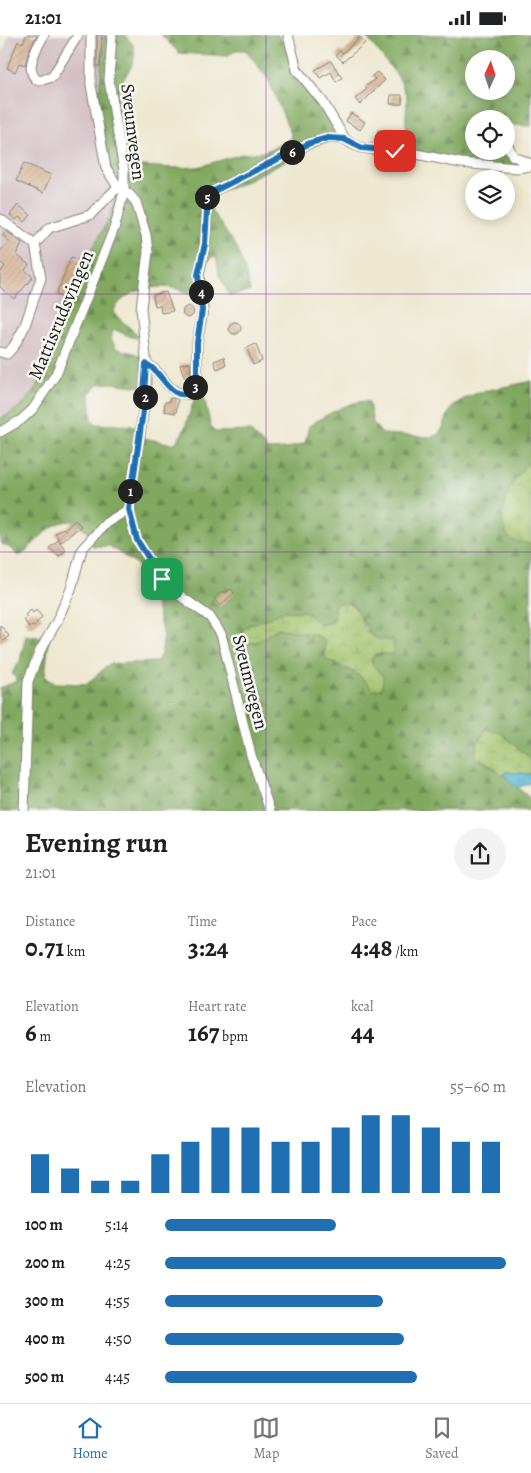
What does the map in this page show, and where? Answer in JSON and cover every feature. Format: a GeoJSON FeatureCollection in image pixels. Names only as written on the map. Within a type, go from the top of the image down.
{"type":"FeatureCollection","features":[{"type":"Feature","properties":{"kind":"street"},"geometry":{"type":"LineString","coordinates":[[44,35],[30,67],[33,76],[39,81],[52,77],[78,35]]}},
{"type":"Feature","properties":{"kind":"street"},"geometry":{"type":"LineString","coordinates":[[35,244],[49,228],[90,215],[121,189],[106,168],[89,74],[91,35]]}},
{"type":"Feature","properties":{"kind":"street","name":"Sveumvegen"},"geometry":{"type":"LineString","coordinates":[[112,35],[110,80],[124,171],[121,189],[136,202],[147,243],[148,259],[141,308],[146,364],[143,411],[129,509],[133,531],[156,571],[174,591],[210,617],[221,634],[251,755],[270,811]]}},
{"type":"Feature","properties":{"kind":"street"},"geometry":{"type":"LineString","coordinates":[[288,35],[297,70],[323,102],[344,139]]}},
{"type":"Feature","properties":{"kind":"street"},"geometry":{"type":"LineString","coordinates":[[328,138],[338,128]]}},
{"type":"Feature","properties":{"kind":"street"},"geometry":{"type":"LineString","coordinates":[[146,364],[152,366],[166,385],[178,393],[188,394],[195,387],[197,343],[202,314],[198,275],[205,244],[208,194],[310,143],[328,138],[344,139],[362,148],[416,154],[461,163],[516,168],[531,165]]}},
{"type":"Feature","properties":{"kind":"street"},"geometry":{"type":"LineString","coordinates":[[515,156],[531,165]]}},
{"type":"Feature","properties":{"kind":"street","name":"Mattisrudsvingen"},"geometry":{"type":"LineString","coordinates":[[0,432],[33,409],[56,375],[115,226],[121,189]]}},
{"type":"Feature","properties":{"kind":"street"},"geometry":{"type":"LineString","coordinates":[[0,219],[35,244],[41,278],[24,328],[16,343],[7,354],[0,352]]}},
{"type":"Feature","properties":{"kind":"street"},"geometry":{"type":"LineString","coordinates":[[24,811],[28,681],[40,651],[57,621],[71,589],[82,549],[106,523],[129,509]]}},
{"type":"Feature","properties":{"kind":"shaded area"},"geometry":{"type":"Polygon","coordinates":[[[9,35],[104,35],[98,87],[119,188],[106,224],[95,242],[67,311],[61,317],[57,335],[39,382],[31,397],[18,410],[0,418],[0,59],[9,35]]]}},
{"type":"Feature","properties":{"kind":"green space"},"geometry":{"type":"Polygon","coordinates":[[[104,35],[125,35],[133,44],[135,54],[118,94],[119,112],[128,145],[127,163],[129,165],[171,168],[198,167],[242,154],[263,152],[290,140],[291,134],[268,79],[246,50],[236,50],[227,56],[179,53],[161,35],[278,35],[344,137],[316,145],[236,186],[222,189],[212,195],[211,210],[236,247],[245,270],[250,291],[230,296],[219,275],[217,260],[214,256],[207,261],[204,299],[173,288],[163,287],[142,290],[124,298],[117,305],[113,313],[139,336],[134,338],[113,330],[111,339],[117,349],[142,357],[142,387],[112,383],[97,384],[90,394],[92,420],[96,424],[139,426],[144,438],[173,444],[182,434],[198,393],[203,392],[210,424],[215,432],[250,431],[268,450],[286,449],[305,443],[309,426],[339,409],[363,401],[369,402],[373,423],[382,434],[431,437],[440,432],[449,412],[457,403],[465,398],[483,391],[531,381],[531,462],[522,470],[516,480],[503,512],[503,524],[510,538],[531,544],[531,759],[501,733],[475,758],[498,771],[531,799],[531,810],[0,811],[0,688],[15,682],[16,679],[12,673],[20,661],[26,635],[49,638],[45,676],[55,683],[87,684],[109,664],[156,662],[162,647],[162,630],[149,573],[109,546],[93,546],[88,532],[75,521],[66,521],[50,528],[18,556],[10,548],[0,543],[0,418],[12,412],[31,395],[44,373],[61,319],[67,311],[86,261],[109,218],[119,188],[108,161],[98,102],[104,35]],[[350,604],[327,625],[318,624],[305,612],[286,611],[280,612],[262,622],[250,624],[241,632],[254,643],[278,628],[316,635],[325,641],[325,656],[328,659],[359,676],[373,690],[383,677],[372,664],[373,655],[390,654],[377,638],[370,634],[355,607],[350,604]]]}},
{"type":"Feature","properties":{"kind":"green space"},"geometry":{"type":"Polygon","coordinates":[[[365,35],[531,35],[531,126],[515,125],[515,110],[465,110],[465,160],[515,159],[519,162],[519,169],[404,154],[407,97],[399,78],[365,35]]]}},
{"type":"Feature","properties":{"kind":"green space"},"geometry":{"type":"Polygon","coordinates":[[[531,462],[531,544],[516,542],[505,532],[503,511],[506,499],[517,476],[531,462]]]}},
{"type":"Feature","properties":{"kind":"green space"},"geometry":{"type":"Polygon","coordinates":[[[335,604],[345,604],[356,609],[363,625],[372,636],[394,642],[393,654],[375,654],[372,658],[372,664],[383,677],[382,689],[373,690],[361,677],[344,666],[328,661],[325,656],[325,641],[316,635],[278,628],[255,642],[245,641],[241,638],[245,627],[286,611],[305,612],[321,625],[333,622],[335,604]]]}},
{"type":"Feature","properties":{"kind":"green space"},"geometry":{"type":"Polygon","coordinates":[[[487,729],[501,733],[531,759],[531,774],[506,772],[503,775],[486,762],[475,758],[478,741],[487,729]]]}},
{"type":"Feature","properties":{"kind":"water"},"geometry":{"type":"Polygon","coordinates":[[[506,772],[531,774],[531,783],[516,788],[504,774],[506,772]]]}},
{"type":"Feature","properties":{"kind":"building"},"geometry":{"type":"Polygon","coordinates":[[[26,35],[37,35],[29,50],[25,65],[19,63],[15,72],[7,68],[18,41],[23,43],[26,35]]]}},
{"type":"Feature","properties":{"kind":"building"},"geometry":{"type":"Polygon","coordinates":[[[97,35],[102,35],[100,66],[97,66],[97,35]]]}},
{"type":"Feature","properties":{"kind":"building"},"geometry":{"type":"Polygon","coordinates":[[[360,37],[365,43],[343,62],[336,55],[340,51],[343,53],[360,37]]]}},
{"type":"Feature","properties":{"kind":"building"},"geometry":{"type":"Polygon","coordinates":[[[331,61],[342,78],[336,82],[331,72],[320,78],[315,70],[331,61]]]}},
{"type":"Feature","properties":{"kind":"building"},"geometry":{"type":"Polygon","coordinates":[[[377,72],[385,80],[360,105],[355,99],[367,89],[365,87],[375,79],[372,76],[377,72]]]}},
{"type":"Feature","properties":{"kind":"building"},"geometry":{"type":"Polygon","coordinates":[[[391,95],[402,95],[402,104],[390,104],[391,95]]]}},
{"type":"Feature","properties":{"kind":"building"},"geometry":{"type":"Polygon","coordinates":[[[351,113],[365,122],[360,130],[346,121],[351,113]]]}},
{"type":"Feature","properties":{"kind":"building"},"geometry":{"type":"Polygon","coordinates":[[[378,130],[391,130],[391,138],[387,137],[387,141],[377,140],[378,130]]]}},
{"type":"Feature","properties":{"kind":"building"},"geometry":{"type":"Polygon","coordinates":[[[24,163],[51,175],[43,193],[16,181],[24,163]]]}},
{"type":"Feature","properties":{"kind":"building"},"geometry":{"type":"Polygon","coordinates":[[[18,205],[31,215],[25,222],[19,217],[16,220],[10,215],[18,205]]]}},
{"type":"Feature","properties":{"kind":"building"},"geometry":{"type":"Polygon","coordinates":[[[6,231],[22,243],[17,255],[29,265],[25,270],[33,277],[14,299],[0,287],[0,273],[5,266],[0,262],[0,251],[9,241],[2,235],[6,231]]]}},
{"type":"Feature","properties":{"kind":"building"},"geometry":{"type":"Polygon","coordinates":[[[71,257],[85,262],[71,301],[56,295],[71,257]]]}},
{"type":"Feature","properties":{"kind":"building"},"geometry":{"type":"Polygon","coordinates":[[[166,292],[173,311],[161,313],[160,305],[155,306],[153,295],[166,292]]]}},
{"type":"Feature","properties":{"kind":"building"},"geometry":{"type":"Polygon","coordinates":[[[186,307],[190,307],[193,312],[192,316],[186,317],[183,314],[183,310],[186,307]]]}},
{"type":"Feature","properties":{"kind":"building"},"geometry":{"type":"Polygon","coordinates":[[[233,322],[237,322],[241,328],[237,334],[233,334],[229,330],[229,326],[233,322]]]}},
{"type":"Feature","properties":{"kind":"building"},"geometry":{"type":"Polygon","coordinates":[[[256,344],[262,361],[253,365],[247,348],[256,344]]]}},
{"type":"Feature","properties":{"kind":"building"},"geometry":{"type":"Polygon","coordinates":[[[224,357],[226,365],[217,369],[214,361],[224,357]]]}},
{"type":"Feature","properties":{"kind":"building"},"geometry":{"type":"Polygon","coordinates":[[[190,363],[191,376],[184,377],[180,364],[190,363]]]}},
{"type":"Feature","properties":{"kind":"building"},"geometry":{"type":"Polygon","coordinates":[[[170,398],[178,399],[176,413],[164,411],[165,402],[169,402],[170,398]]]}},
{"type":"Feature","properties":{"kind":"building"},"geometry":{"type":"Polygon","coordinates":[[[75,520],[81,526],[61,542],[55,534],[63,528],[65,530],[75,520]]]}},
{"type":"Feature","properties":{"kind":"building"},"geometry":{"type":"Polygon","coordinates":[[[58,540],[66,550],[59,556],[49,548],[58,540]]]}},
{"type":"Feature","properties":{"kind":"building"},"geometry":{"type":"Polygon","coordinates":[[[231,589],[234,593],[220,606],[214,599],[223,591],[225,593],[231,589]]]}},
{"type":"Feature","properties":{"kind":"building"},"geometry":{"type":"Polygon","coordinates":[[[31,610],[33,613],[36,610],[42,617],[34,626],[29,627],[24,620],[27,617],[25,615],[31,610]]]}},
{"type":"Feature","properties":{"kind":"building"},"geometry":{"type":"Polygon","coordinates":[[[0,625],[9,636],[0,643],[0,625]]]}},
{"type":"Feature","properties":{"kind":"route"},"geometry":{"type":"LineString","coordinates":[[162,579],[150,563],[133,531],[129,509],[130,492],[142,425],[147,373],[146,364],[152,366],[166,385],[178,393],[188,394],[195,387],[198,368],[197,343],[202,314],[198,275],[203,257],[207,228],[206,204],[208,194],[321,139],[344,139],[362,148],[395,151]]}}]}
